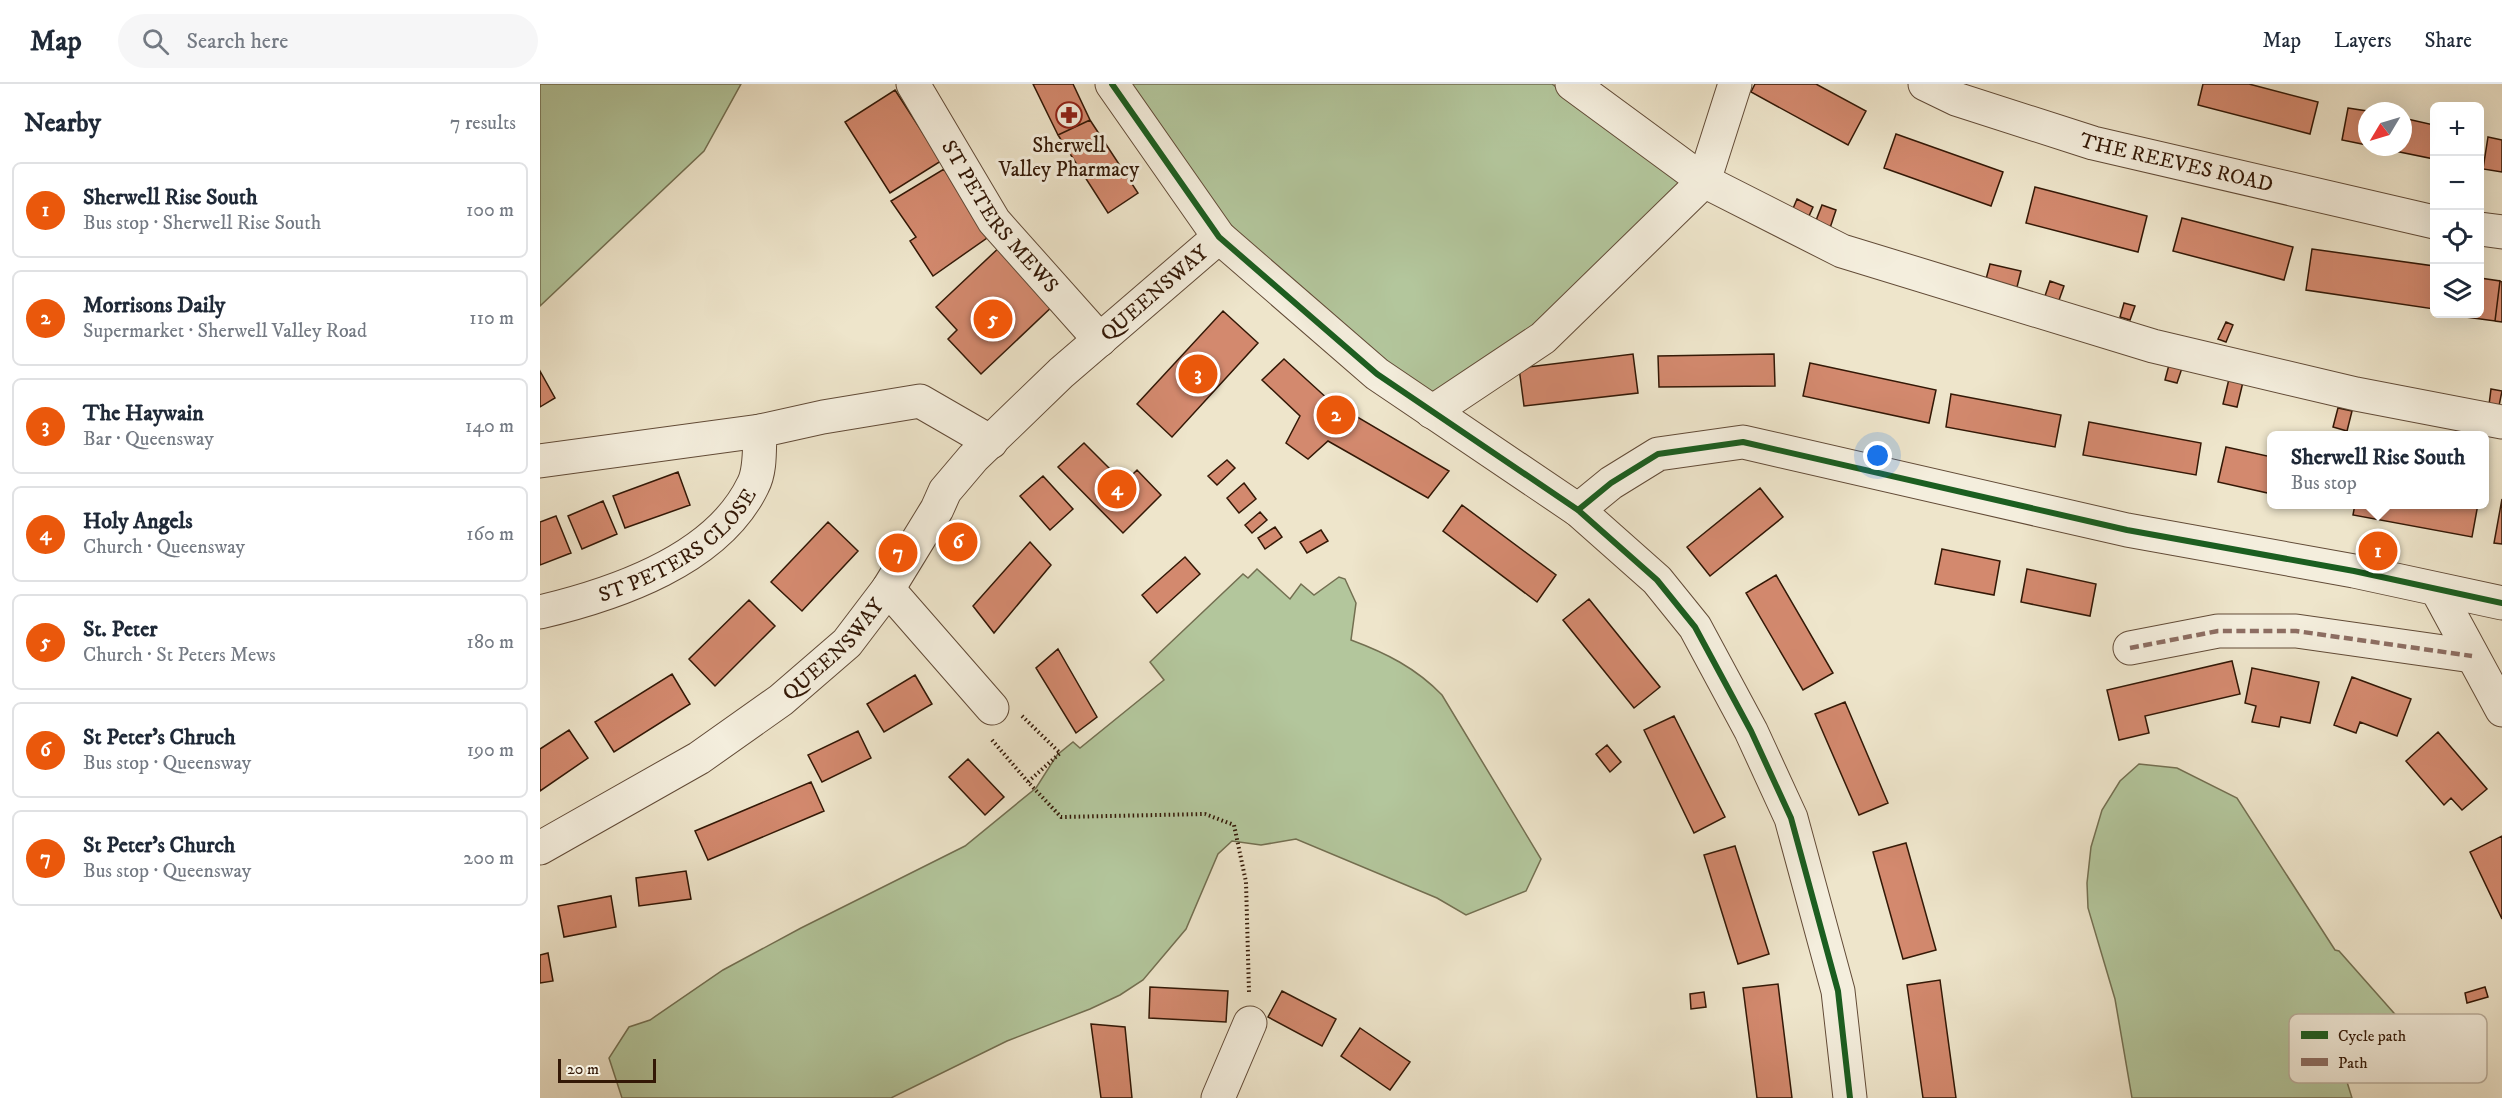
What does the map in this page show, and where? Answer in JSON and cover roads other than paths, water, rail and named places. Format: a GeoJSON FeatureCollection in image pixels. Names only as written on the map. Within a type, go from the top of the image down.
{"type":"FeatureCollection","features":[{"type":"Feature","properties":{"kind":"street","name":"ST PETERS MEWS"},"geometry":{"type":"LineString","coordinates":[[913,84],[994,221],[1100,340]]}},
{"type":"Feature","properties":{"kind":"street"},"geometry":{"type":"LineString","coordinates":[[1112,84],[1219,237],[1377,374],[1578,510],[1657,580],[1695,627],[1751,731],[1791,818],[1838,991],[1850,1098]]}},
{"type":"Feature","properties":{"kind":"street"},"geometry":{"type":"LineString","coordinates":[[1572,84],[1704,181],[1842,251],[2153,346],[2356,394],[2502,422]]}},
{"type":"Feature","properties":{"kind":"street"},"geometry":{"type":"LineString","coordinates":[[1432,412],[1543,338],[1704,181],[1735,84]]}},
{"type":"Feature","properties":{"kind":"street","name":"THE REEVES ROAD"},"geometry":{"type":"LineString","coordinates":[[1925,84],[1956,99],[2093,143],[2430,221]]}},
{"type":"Feature","properties":{"kind":"street"},"geometry":{"type":"LineString","coordinates":[[2484,230],[2502,232]]}},
{"type":"Feature","properties":{"kind":"street","name":"QUEENSWAY"},"geometry":{"type":"LineString","coordinates":[[540,848],[699,758],[781,700],[847,642],[888,589],[937,509],[945,490],[973,458],[1061,373],[1219,237]]}},
{"type":"Feature","properties":{"kind":"street"},"geometry":{"type":"LineString","coordinates":[[540,461],[760,431],[824,417],[920,402],[991,442]]}},
{"type":"Feature","properties":{"kind":"street","name":"ST PETERS CLOSE"},"geometry":{"type":"LineString","coordinates":[[540,612],[581,602],[652,573],[689,556],[724,528],[754,484],[759,461],[760,431]]}},
{"type":"Feature","properties":{"kind":"street"},"geometry":{"type":"LineString","coordinates":[[1578,510],[1611,483],[1658,454],[1743,442],[2127,530],[2354,572],[2502,603]]}},
{"type":"Feature","properties":{"kind":"street"},"geometry":{"type":"LineString","coordinates":[[888,589],[992,708]]}},
{"type":"Feature","properties":{"kind":"street"},"geometry":{"type":"LineString","coordinates":[[2437,590],[2502,710]]}},
{"type":"Feature","properties":{"kind":"street"},"geometry":{"type":"LineString","coordinates":[[2130,648],[2218,631],[2296,631],[2472,656]]}},
{"type":"Feature","properties":{"kind":"street"},"geometry":{"type":"LineString","coordinates":[[1218,1098],[1250,1023]]}},
{"type":"Feature","properties":{"kind":"place","name":"Sherwell Valley Pharmacy"},"geometry":{"type":"Point","coordinates":[1069,115]}},
{"type":"Feature","properties":{"kind":"place","name":"St. Peter"},"geometry":{"type":"Point","coordinates":[993,319]}},
{"type":"Feature","properties":{"kind":"place","name":"The Haywain"},"geometry":{"type":"Point","coordinates":[1198,374]}},
{"type":"Feature","properties":{"kind":"place","name":"Morrisons Daily"},"geometry":{"type":"Point","coordinates":[1336,415]}},
{"type":"Feature","properties":{"kind":"place","name":"Holy Angels"},"geometry":{"type":"Point","coordinates":[1117,489]}},
{"type":"Feature","properties":{"kind":"place","name":"St Peter's Chruch"},"geometry":{"type":"Point","coordinates":[958,542]}},
{"type":"Feature","properties":{"kind":"place","name":"Sherwell Rise South"},"geometry":{"type":"Point","coordinates":[2378,551]}},
{"type":"Feature","properties":{"kind":"place","name":"St Peter's Church"},"geometry":{"type":"Point","coordinates":[898,553]}}]}
